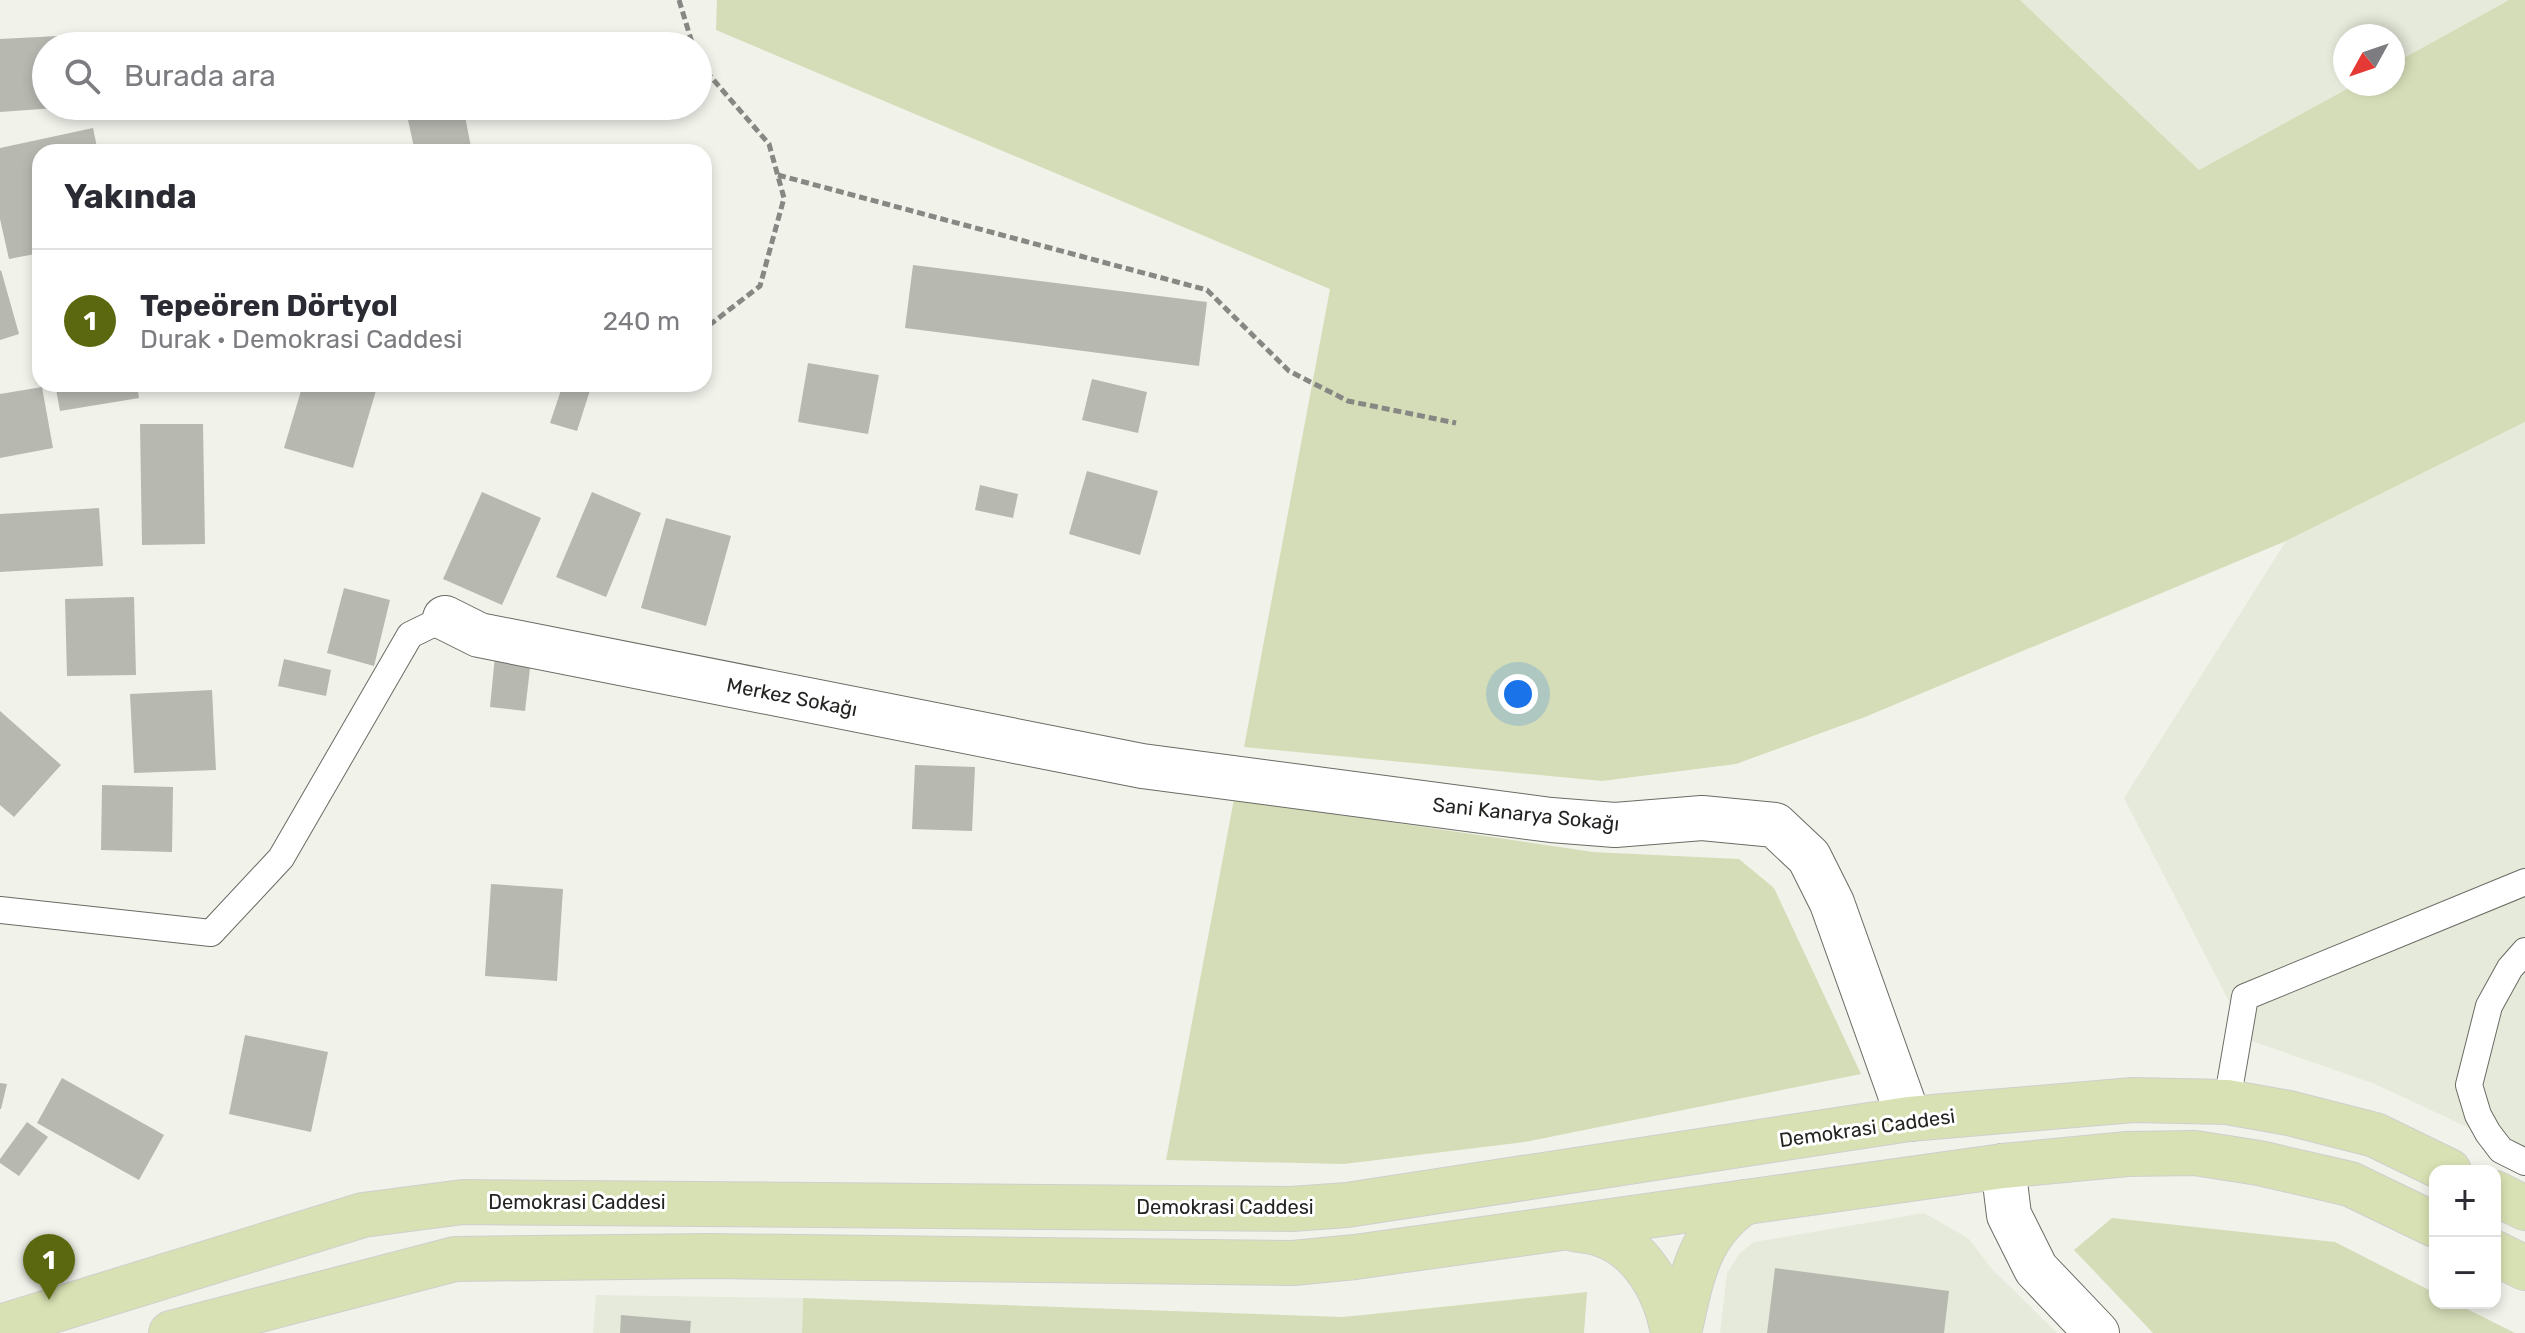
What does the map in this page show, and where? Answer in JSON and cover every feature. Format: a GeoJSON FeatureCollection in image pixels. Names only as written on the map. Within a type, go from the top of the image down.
{"type":"FeatureCollection","features":[{"type":"Feature","properties":{"kind":"main road","name":"Demokrasi Caddesi"},"geometry":{"type":"LineString","coordinates":[[0,1327],[363,1215],[463,1202],[1291,1209],[1347,1205],[1909,1119],[2133,1100],[2227,1102],[2289,1113],[2375,1135],[2437,1165]]}},
{"type":"Feature","properties":{"kind":"main road"},"geometry":{"type":"LineString","coordinates":[[171,1333],[455,1259],[710,1256],[1293,1263],[2003,1166],[2127,1154],[2195,1153],[2259,1163],[2350,1184],[2429,1222]]}},
{"type":"Feature","properties":{"kind":"main road"},"geometry":{"type":"LineString","coordinates":[[2501,1196],[2525,1208]]}},
{"type":"Feature","properties":{"kind":"main road"},"geometry":{"type":"LineString","coordinates":[[1676,1333],[1691,1277],[1703,1248],[1726,1214],[1745,1202]]}},
{"type":"Feature","properties":{"kind":"main road"},"geometry":{"type":"LineString","coordinates":[[1564,1227],[1601,1234],[1622,1245],[1642,1262],[1663,1298],[1676,1333]]}},
{"type":"Feature","properties":{"kind":"main road"},"geometry":{"type":"LineString","coordinates":[[2501,1256],[2525,1268]]}},
{"type":"Feature","properties":{"kind":"street","name":"Merkez Sokağı"},"geometry":{"type":"LineString","coordinates":[[445,618],[479,635],[1142,766]]}},
{"type":"Feature","properties":{"kind":"street","name":"Sani Kanarya Sokağı"},"geometry":{"type":"LineString","coordinates":[[1142,766],[1551,820],[1615,825],[1702,818],[1775,825],[1809,857],[1832,903],[1909,1119]]}},
{"type":"Feature","properties":{"kind":"street"},"geometry":{"type":"LineString","coordinates":[[2003,1166],[2009,1215],[2036,1269],[2097,1333]]}},
{"type":"Feature","properties":{"kind":"lane"},"geometry":{"type":"LineString","coordinates":[[0,910],[211,933],[281,858],[410,635],[445,618]]}},
{"type":"Feature","properties":{"kind":"lane"},"geometry":{"type":"LineString","coordinates":[[2227,1102],[2245,997],[2525,882]]}},
{"type":"Feature","properties":{"kind":"lane"},"geometry":{"type":"LineString","coordinates":[[2525,951],[2510,968],[2489,1006],[2469,1085],[2472,1100],[2488,1133],[2501,1150],[2525,1162]]}},
{"type":"Feature","properties":{"kind":"path"},"geometry":{"type":"LineString","coordinates":[[679,0],[689,32]]}},
{"type":"Feature","properties":{"kind":"path"},"geometry":{"type":"LineString","coordinates":[[712,78],[769,144],[784,198],[760,286],[712,323]]}},
{"type":"Feature","properties":{"kind":"path"},"geometry":{"type":"LineString","coordinates":[[778,175],[1207,290],[1289,371],[1348,401],[1456,423]]}},
{"type":"Feature","properties":{"kind":"shaded area"},"geometry":{"type":"Polygon","coordinates":[[[2020,0],[2509,0],[2405,57],[2405,24],[2333,24],[2334,96],[2199,170],[2020,0]]]}},
{"type":"Feature","properties":{"kind":"shaded area"},"geometry":{"type":"Polygon","coordinates":[[[2525,422],[2525,1154],[2375,1084],[2249,1040],[2124,798],[2286,541],[2525,422]]]}},
{"type":"Feature","properties":{"kind":"shaded area"},"geometry":{"type":"Polygon","coordinates":[[[1924,1213],[1968,1238],[1992,1269],[2057,1333],[1720,1333],[1727,1273],[1740,1253],[1754,1242],[1924,1213]]]}},
{"type":"Feature","properties":{"kind":"shaded area"},"geometry":{"type":"Polygon","coordinates":[[[596,1295],[803,1298],[802,1333],[593,1333],[596,1295]]]}},
{"type":"Feature","properties":{"kind":"green space"},"geometry":{"type":"Polygon","coordinates":[[[717,0],[2020,0],[2199,170],[2334,96],[2405,96],[2405,57],[2509,0],[2525,0],[2525,422],[2286,541],[1865,717],[1736,764],[1602,781],[1244,747],[1330,289],[716,30],[717,0]]]}},
{"type":"Feature","properties":{"kind":"green space"},"geometry":{"type":"Polygon","coordinates":[[[1234,799],[1593,852],[1739,859],[1774,888],[1861,1074],[1525,1142],[1344,1164],[1166,1160],[1234,799]]]}},
{"type":"Feature","properties":{"kind":"green space"},"geometry":{"type":"Polygon","coordinates":[[[2112,1218],[2335,1242],[2429,1290],[2429,1309],[2467,1309],[2515,1333],[2153,1333],[2074,1250],[2112,1218]]]}},
{"type":"Feature","properties":{"kind":"green space"},"geometry":{"type":"Polygon","coordinates":[[[1587,1292],[1584,1333],[802,1333],[803,1298],[1343,1317],[1587,1292]]]}},
{"type":"Feature","properties":{"kind":"building"},"geometry":{"type":"Polygon","coordinates":[[[32,37],[32,110],[0,112],[0,39],[32,37]]]}},
{"type":"Feature","properties":{"kind":"building"},"geometry":{"type":"Polygon","coordinates":[[[408,120],[466,120],[470,144],[413,144],[408,120]]]}},
{"type":"Feature","properties":{"kind":"building"},"geometry":{"type":"Polygon","coordinates":[[[93,128],[96,144],[32,144],[32,255],[9,259],[0,219],[0,148],[93,128]]]}},
{"type":"Feature","properties":{"kind":"building"},"geometry":{"type":"Polygon","coordinates":[[[913,265],[1207,302],[1199,366],[905,328],[913,265]]]}},
{"type":"Feature","properties":{"kind":"building"},"geometry":{"type":"Polygon","coordinates":[[[0,271],[19,334],[0,340],[0,271]]]}},
{"type":"Feature","properties":{"kind":"building"},"geometry":{"type":"Polygon","coordinates":[[[808,363],[879,375],[868,434],[798,422],[808,363]]]}},
{"type":"Feature","properties":{"kind":"building"},"geometry":{"type":"Polygon","coordinates":[[[1092,379],[1147,392],[1138,433],[1082,420],[1092,379]]]}},
{"type":"Feature","properties":{"kind":"building"},"geometry":{"type":"Polygon","coordinates":[[[32,389],[32,392],[43,392],[53,448],[0,458],[0,394],[32,389]]]}},
{"type":"Feature","properties":{"kind":"building"},"geometry":{"type":"Polygon","coordinates":[[[56,392],[138,392],[139,398],[60,411],[56,392]]]}},
{"type":"Feature","properties":{"kind":"building"},"geometry":{"type":"Polygon","coordinates":[[[301,392],[376,392],[353,468],[284,448],[301,392]]]}},
{"type":"Feature","properties":{"kind":"building"},"geometry":{"type":"Polygon","coordinates":[[[560,392],[589,392],[577,431],[550,423],[560,392]]]}},
{"type":"Feature","properties":{"kind":"building"},"geometry":{"type":"Polygon","coordinates":[[[140,424],[203,424],[205,544],[142,545],[140,424]]]}},
{"type":"Feature","properties":{"kind":"building"},"geometry":{"type":"Polygon","coordinates":[[[1087,471],[1158,491],[1140,555],[1069,534],[1087,471]]]}},
{"type":"Feature","properties":{"kind":"building"},"geometry":{"type":"Polygon","coordinates":[[[980,485],[1018,494],[1013,518],[975,510],[980,485]]]}},
{"type":"Feature","properties":{"kind":"building"},"geometry":{"type":"Polygon","coordinates":[[[482,492],[541,518],[502,605],[443,579],[482,492]]]}},
{"type":"Feature","properties":{"kind":"building"},"geometry":{"type":"Polygon","coordinates":[[[592,492],[641,513],[606,597],[556,577],[592,492]]]}},
{"type":"Feature","properties":{"kind":"building"},"geometry":{"type":"Polygon","coordinates":[[[99,508],[103,566],[0,572],[0,514],[99,508]]]}},
{"type":"Feature","properties":{"kind":"building"},"geometry":{"type":"Polygon","coordinates":[[[666,518],[731,536],[706,626],[641,608],[666,518]]]}},
{"type":"Feature","properties":{"kind":"building"},"geometry":{"type":"Polygon","coordinates":[[[344,588],[390,600],[374,666],[327,653],[344,588]]]}},
{"type":"Feature","properties":{"kind":"building"},"geometry":{"type":"Polygon","coordinates":[[[134,597],[136,675],[67,676],[65,599],[134,597]]]}},
{"type":"Feature","properties":{"kind":"building"},"geometry":{"type":"Polygon","coordinates":[[[495,656],[531,660],[525,711],[490,707],[495,656]]]}},
{"type":"Feature","properties":{"kind":"building"},"geometry":{"type":"Polygon","coordinates":[[[284,659],[331,670],[326,696],[278,686],[284,659]]]}},
{"type":"Feature","properties":{"kind":"building"},"geometry":{"type":"Polygon","coordinates":[[[212,690],[216,770],[134,773],[130,694],[212,690]]]}},
{"type":"Feature","properties":{"kind":"building"},"geometry":{"type":"Polygon","coordinates":[[[0,711],[61,765],[14,817],[0,805],[0,711]]]}},
{"type":"Feature","properties":{"kind":"building"},"geometry":{"type":"Polygon","coordinates":[[[915,765],[975,767],[972,831],[912,829],[915,765]]]}},
{"type":"Feature","properties":{"kind":"building"},"geometry":{"type":"Polygon","coordinates":[[[102,785],[173,787],[172,852],[101,850],[102,785]]]}},
{"type":"Feature","properties":{"kind":"building"},"geometry":{"type":"Polygon","coordinates":[[[491,884],[563,889],[557,981],[485,976],[491,884]]]}},
{"type":"Feature","properties":{"kind":"building"},"geometry":{"type":"Polygon","coordinates":[[[245,1035],[328,1052],[311,1132],[229,1114],[245,1035]]]}},
{"type":"Feature","properties":{"kind":"building"},"geometry":{"type":"Polygon","coordinates":[[[62,1078],[164,1135],[139,1180],[37,1123],[62,1078]]]}},
{"type":"Feature","properties":{"kind":"building"},"geometry":{"type":"Polygon","coordinates":[[[0,1083],[7,1084],[1,1109],[0,1109],[0,1083]]]}},
{"type":"Feature","properties":{"kind":"building"},"geometry":{"type":"Polygon","coordinates":[[[27,1122],[48,1137],[19,1176],[0,1163],[0,1159],[27,1122]]]}},
{"type":"Feature","properties":{"kind":"building"},"geometry":{"type":"Polygon","coordinates":[[[1775,1268],[1949,1291],[1944,1333],[1767,1333],[1775,1268]]]}},
{"type":"Feature","properties":{"kind":"building"},"geometry":{"type":"Polygon","coordinates":[[[621,1315],[691,1321],[690,1333],[620,1333],[621,1315]]]}},
{"type":"Feature","properties":{"kind":"place","name":"Tepeören Dörtyol"},"geometry":{"type":"Point","coordinates":[49,1300]}}]}
